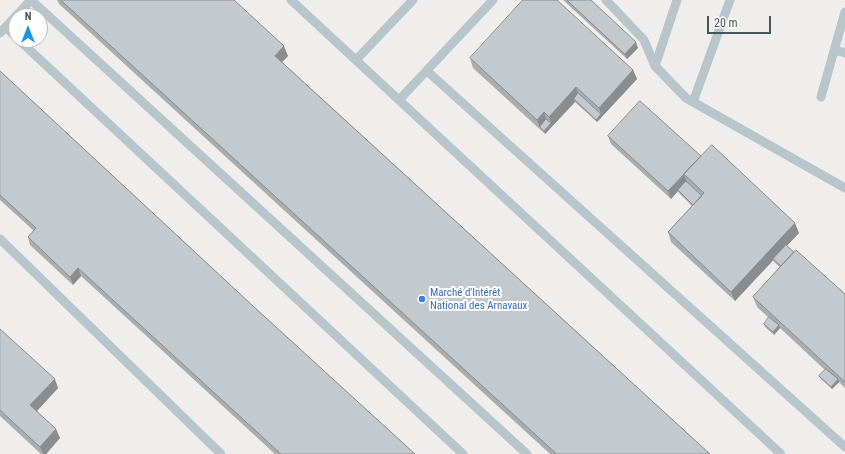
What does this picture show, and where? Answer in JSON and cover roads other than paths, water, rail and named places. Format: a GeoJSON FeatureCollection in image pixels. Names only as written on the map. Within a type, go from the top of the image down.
{"type":"FeatureCollection","features":[{"type":"Feature","properties":{"kind":"lane"},"geometry":{"type":"LineString","coordinates":[[3,30],[30,0],[527,454]]}},
{"type":"Feature","properties":{"kind":"lane"},"geometry":{"type":"LineString","coordinates":[[291,0],[781,454]]}},
{"type":"Feature","properties":{"kind":"lane"},"geometry":{"type":"LineString","coordinates":[[356,60],[413,0]]}},
{"type":"Feature","properties":{"kind":"lane"},"geometry":{"type":"LineString","coordinates":[[399,100],[493,0]]}},
{"type":"Feature","properties":{"kind":"lane"},"geometry":{"type":"LineString","coordinates":[[606,0],[644,40],[655,66],[686,98],[845,188]]}},
{"type":"Feature","properties":{"kind":"lane"},"geometry":{"type":"LineString","coordinates":[[655,66],[677,0]]}},
{"type":"Feature","properties":{"kind":"lane"},"geometry":{"type":"LineString","coordinates":[[693,102],[730,0]]}},
{"type":"Feature","properties":{"kind":"lane"},"geometry":{"type":"LineString","coordinates":[[821,96],[845,12]]}},
{"type":"Feature","properties":{"kind":"lane"},"geometry":{"type":"LineString","coordinates":[[28,48],[463,454]]}},
{"type":"Feature","properties":{"kind":"lane"},"geometry":{"type":"LineString","coordinates":[[835,50],[845,53]]}},
{"type":"Feature","properties":{"kind":"lane"},"geometry":{"type":"LineString","coordinates":[[427,71],[845,447]]}},
{"type":"Feature","properties":{"kind":"lane"},"geometry":{"type":"LineString","coordinates":[[0,239],[221,454]]}},
{"type":"Feature","properties":{"kind":"place","name":"Marché d'Intérêt National des Arnavaux"},"geometry":{"type":"Point","coordinates":[422,299]}}]}
